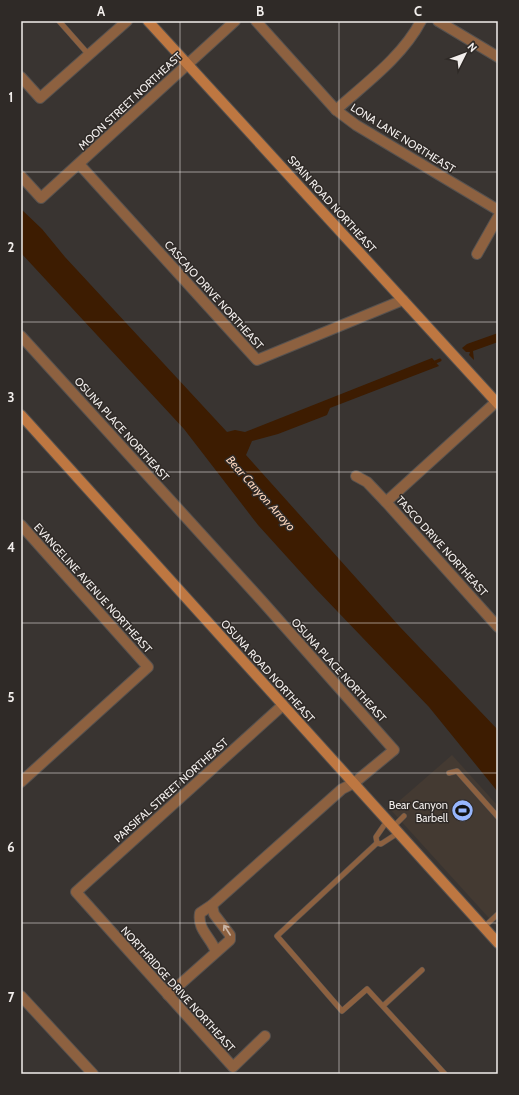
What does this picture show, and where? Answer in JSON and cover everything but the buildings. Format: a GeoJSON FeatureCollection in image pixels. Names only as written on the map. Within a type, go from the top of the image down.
{"type":"FeatureCollection","features":[{"type":"Feature","properties":{"kind":"street"},"geometry":{"type":"LineString","coordinates":[[21,77],[40,98],[127,21]]}},
{"type":"Feature","properties":{"kind":"street","name":"SPAIN ROAD NORTHEAST"},"geometry":{"type":"LineString","coordinates":[[148,21],[464,365],[497,403]]}},
{"type":"Feature","properties":{"kind":"street","name":"MOON STREET NORTHEAST"},"geometry":{"type":"LineString","coordinates":[[21,176],[41,198],[235,21]]}},
{"type":"Feature","properties":{"kind":"street","name":"LONA LANE NORTHEAST"},"geometry":{"type":"LineString","coordinates":[[256,21],[336,110],[356,125],[498,210]]}},
{"type":"Feature","properties":{"kind":"street"},"geometry":{"type":"LineString","coordinates":[[336,110],[393,58],[407,42],[421,21]]}},
{"type":"Feature","properties":{"kind":"street"},"geometry":{"type":"LineString","coordinates":[[438,21],[498,57]]}},
{"type":"Feature","properties":{"kind":"street","name":"CASCAJO DRIVE NORTHEAST"},"geometry":{"type":"LineString","coordinates":[[79,164],[257,360],[404,300]]}},
{"type":"Feature","properties":{"kind":"street"},"geometry":{"type":"LineString","coordinates":[[477,254],[498,217]]}},
{"type":"Feature","properties":{"kind":"street","name":"OSUNA PLACE NORTHEAST"},"geometry":{"type":"LineString","coordinates":[[21,336],[262,601],[394,750],[354,784],[342,789],[212,905],[200,913],[198,921],[200,928],[212,941],[216,952]]}},
{"type":"Feature","properties":{"kind":"street","name":"TASCO DRIVE NORTHEAST"},"geometry":{"type":"LineString","coordinates":[[497,403],[386,502],[498,628]]}},
{"type":"Feature","properties":{"kind":"street","name":"OSUNA ROAD NORTHEAST"},"geometry":{"type":"LineString","coordinates":[[21,415],[498,943]]}},
{"type":"Feature","properties":{"kind":"street"},"geometry":{"type":"LineString","coordinates":[[356,476],[367,482],[386,502]]}},
{"type":"Feature","properties":{"kind":"street","name":"EVANGELINE AVENUE NORTHEAST"},"geometry":{"type":"LineString","coordinates":[[21,525],[148,667],[21,782]]}},
{"type":"Feature","properties":{"kind":"street","name":"PARSIFAL STREET NORTHEAST"},"geometry":{"type":"LineString","coordinates":[[76,892],[283,705]]}},
{"type":"Feature","properties":{"kind":"street","name":"NORTHRIDGE DRIVE NORTHEAST"},"geometry":{"type":"LineString","coordinates":[[76,892],[232,1067],[265,1036]]}},
{"type":"Feature","properties":{"kind":"street"},"geometry":{"type":"LineString","coordinates":[[168,995],[216,952],[222,949],[230,940],[230,934],[214,914],[212,905]]}},
{"type":"Feature","properties":{"kind":"street"},"geometry":{"type":"LineString","coordinates":[[21,996],[93,1074]]}},
{"type":"Feature","properties":{"kind":"lane"},"geometry":{"type":"LineString","coordinates":[[59,21],[89,54]]}},
{"type":"Feature","properties":{"kind":"lane"},"geometry":{"type":"LineString","coordinates":[[449,774],[457,771],[498,817]]}},
{"type":"Feature","properties":{"kind":"lane"},"geometry":{"type":"LineString","coordinates":[[404,816],[393,827],[381,844],[377,843],[277,936],[342,1011],[367,989],[445,1074]]}},
{"type":"Feature","properties":{"kind":"lane"},"geometry":{"type":"LineString","coordinates":[[377,843],[376,838],[393,827]]}},
{"type":"Feature","properties":{"kind":"lane"},"geometry":{"type":"LineString","coordinates":[[484,927],[498,914]]}},
{"type":"Feature","properties":{"kind":"lane"},"geometry":{"type":"LineString","coordinates":[[383,1006],[422,970]]}},
{"type":"Feature","properties":{"kind":"shaded area"},"geometry":{"type":"Polygon","coordinates":[[[452,755],[498,806],[498,928],[390,809],[452,755]]]}},
{"type":"Feature","properties":{"kind":"water","name":"Bear Canyon Arroyo"},"geometry":{"type":"Polygon","coordinates":[[[21,209],[42,229],[65,257],[227,432],[235,430],[245,432],[432,358],[439,366],[330,408],[327,415],[278,434],[252,441],[246,455],[400,627],[498,730],[498,792],[429,707],[315,588],[258,525],[184,429],[21,253],[21,209]]]}},
{"type":"Feature","properties":{"kind":"water"},"geometry":{"type":"Polygon","coordinates":[[[498,333],[498,342],[473,351],[474,360],[469,355],[470,352],[466,352],[462,348],[467,344],[498,333]]]}},
{"type":"Feature","properties":{"kind":"waterway"},"geometry":{"type":"LineString","coordinates":[[433,363],[440,360]]}},
{"type":"Feature","properties":{"kind":"place","name":"Bear Canyon Barbell"},"geometry":{"type":"Point","coordinates":[463,811]}}]}
